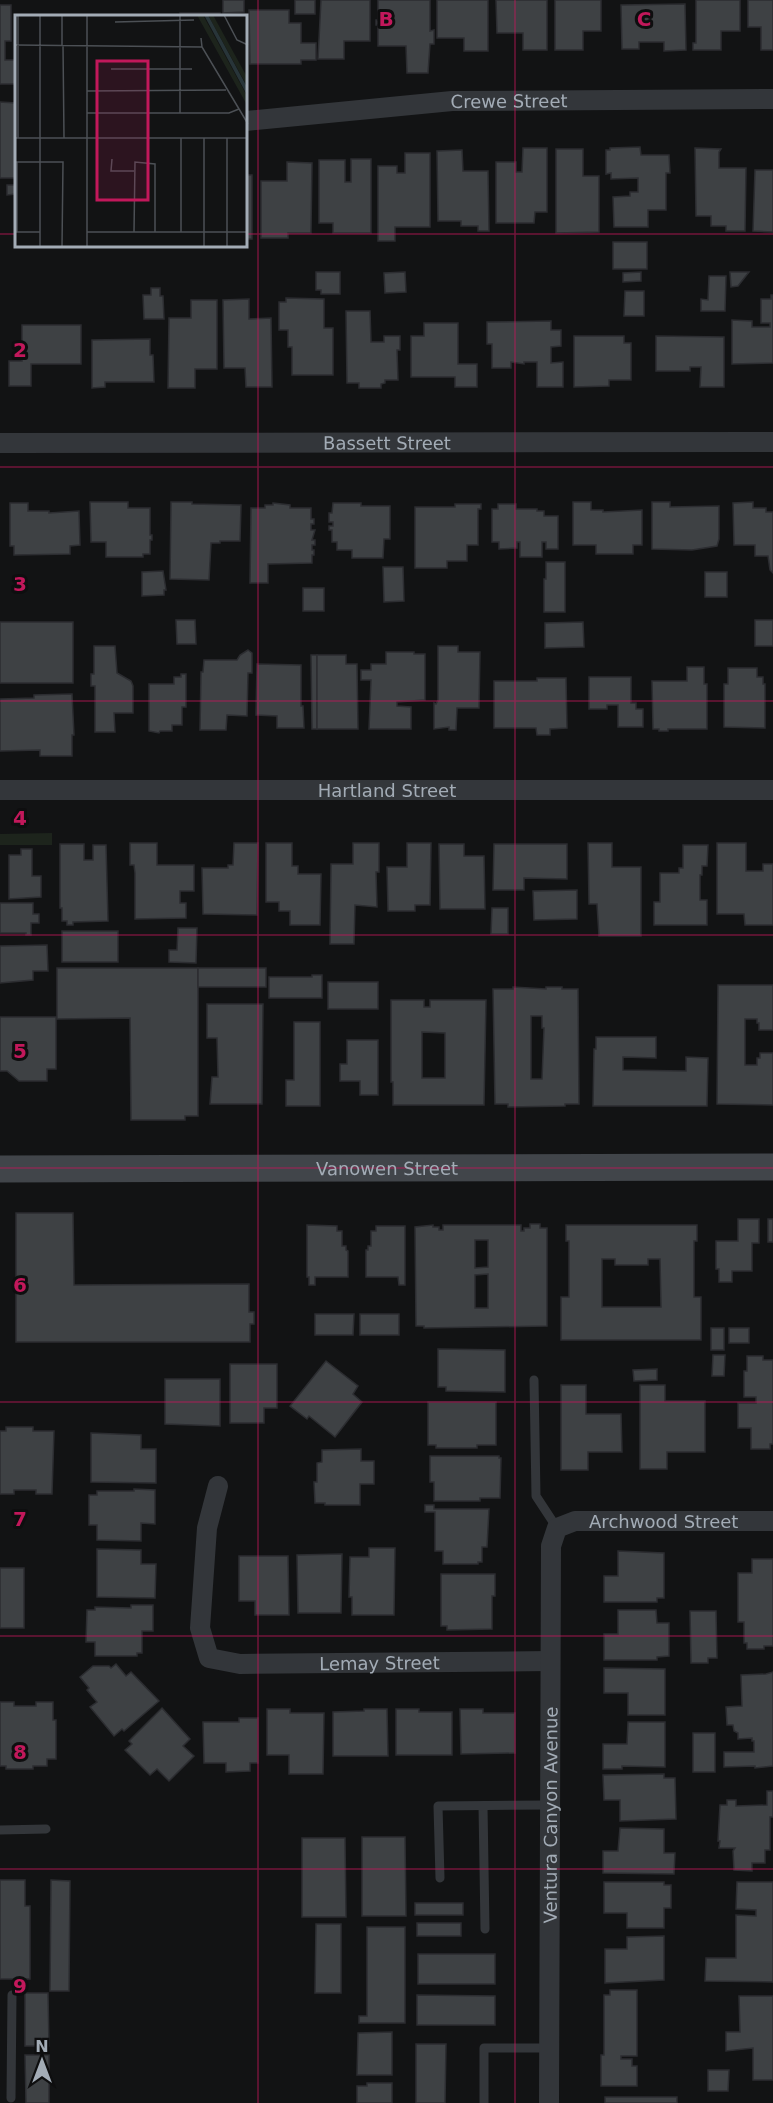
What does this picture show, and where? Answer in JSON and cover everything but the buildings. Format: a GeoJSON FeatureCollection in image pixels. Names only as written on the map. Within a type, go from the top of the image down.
{"type":"FeatureCollection","features":[{"type":"Feature","properties":{"kind":"main road","name":"Vanowen Street"},"geometry":{"type":"LineString","coordinates":[[0,1169],[773,1167]]}},
{"type":"Feature","properties":{"kind":"street","name":"Crewe Street"},"geometry":{"type":"LineString","coordinates":[[248,121],[452,101],[773,99]]}},
{"type":"Feature","properties":{"kind":"street","name":"Bassett Street"},"geometry":{"type":"LineString","coordinates":[[0,443],[773,442]]}},
{"type":"Feature","properties":{"kind":"street","name":"Hartland Street"},"geometry":{"type":"LineString","coordinates":[[0,790],[773,790]]}},
{"type":"Feature","properties":{"kind":"street","name":"Lemay Street"},"geometry":{"type":"LineString","coordinates":[[218,1486],[207,1528],[200,1628],[209,1658],[240,1664],[550,1662]]}},
{"type":"Feature","properties":{"kind":"street","name":"Archwood Street"},"geometry":{"type":"LineString","coordinates":[[557,1528],[575,1521],[773,1521]]}},
{"type":"Feature","properties":{"kind":"street","name":"Ventura Canyon Avenue"},"geometry":{"type":"LineString","coordinates":[[549,2103],[551,1546],[557,1528]]}},
{"type":"Feature","properties":{"kind":"lane"},"geometry":{"type":"LineString","coordinates":[[534,1380],[536,1496],[557,1528]]}},
{"type":"Feature","properties":{"kind":"lane"},"geometry":{"type":"LineString","coordinates":[[440,1878],[438,1806],[549,1805]]}},
{"type":"Feature","properties":{"kind":"lane"},"geometry":{"type":"LineString","coordinates":[[483,1806],[485,1929]]}},
{"type":"Feature","properties":{"kind":"lane"},"geometry":{"type":"LineString","coordinates":[[0,1830],[46,1829]]}},
{"type":"Feature","properties":{"kind":"lane"},"geometry":{"type":"LineString","coordinates":[[11,2098],[12,1995]]}},
{"type":"Feature","properties":{"kind":"lane"},"geometry":{"type":"LineString","coordinates":[[0,2045],[12,2044]]}},
{"type":"Feature","properties":{"kind":"lane"},"geometry":{"type":"LineString","coordinates":[[484,2103],[484,2048],[549,2048]]}},
{"type":"Feature","properties":{"kind":"shaded area"},"geometry":{"type":"Polygon","coordinates":[[[52,833],[52,845],[0,845],[0,834],[52,833]]]}}]}
